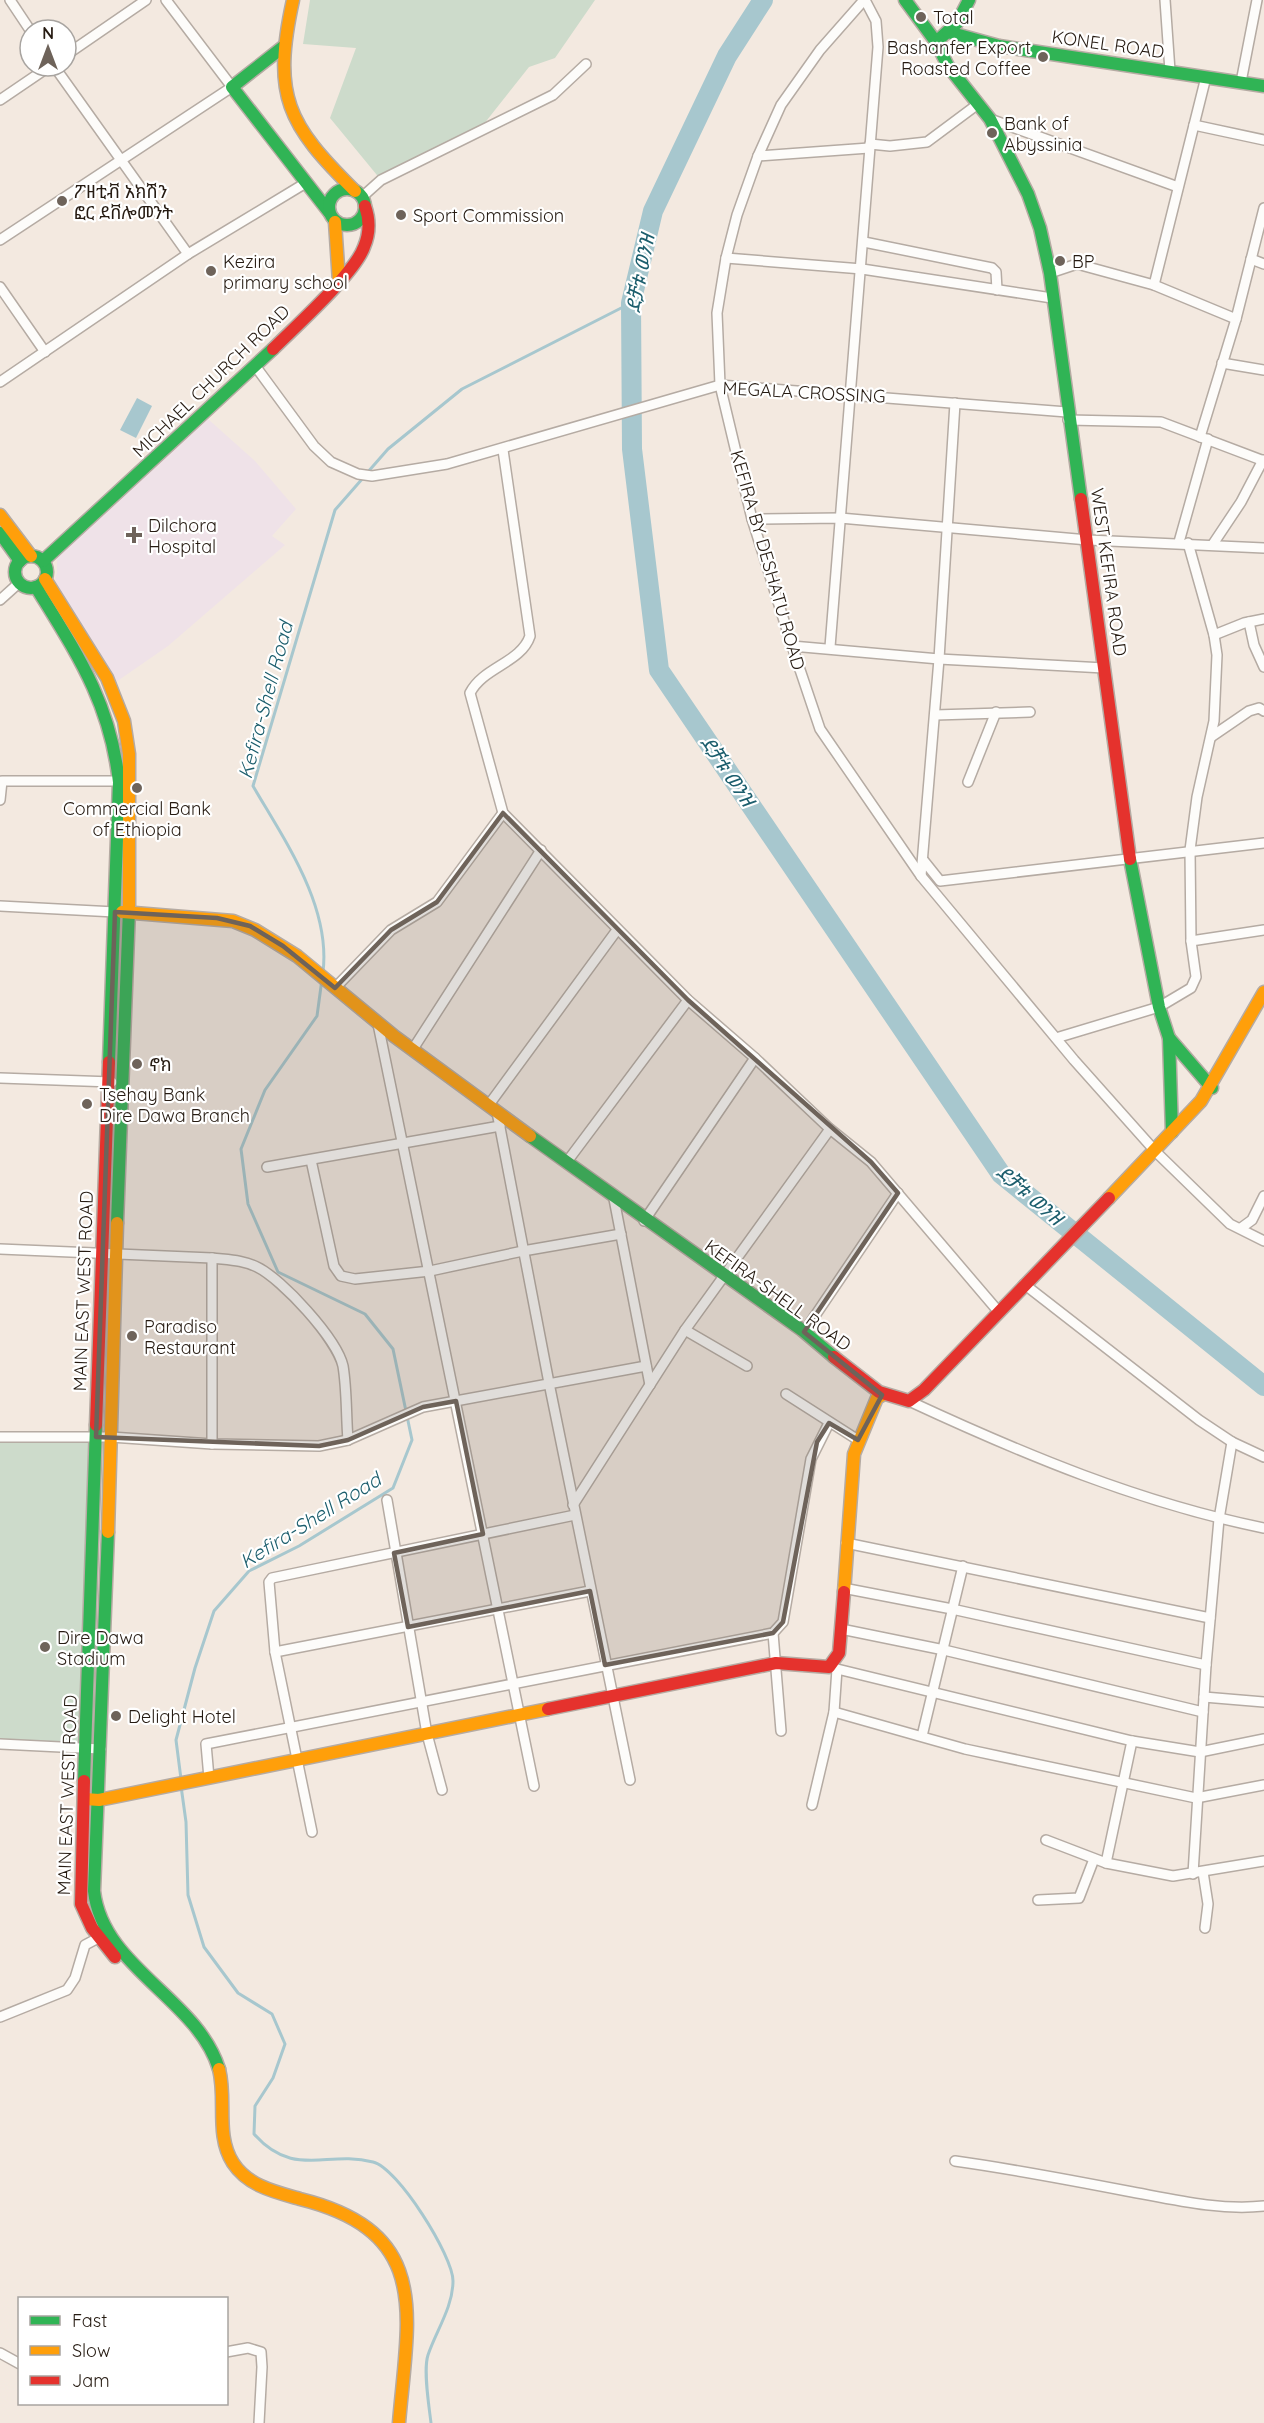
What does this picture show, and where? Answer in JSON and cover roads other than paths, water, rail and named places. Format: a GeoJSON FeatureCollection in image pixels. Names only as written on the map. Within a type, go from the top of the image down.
{"type":"FeatureCollection","features":[{"type":"Feature","properties":{"kind":"main road"},"geometry":{"type":"LineString","coordinates":[[284,47],[232,87],[304,184],[332,217],[343,225],[354,224],[361,219],[361,198],[325,160],[301,130],[291,112],[284,47],[293,0]]}},
{"type":"Feature","properties":{"kind":"main road","name":"WEST KEFIRA ROAD"},"geometry":{"type":"LineString","coordinates":[[904,0],[936,42],[948,66],[990,119],[1036,213],[1050,273],[1067,416],[1088,540],[1130,860],[1158,1007],[1169,1038],[1172,1132]]}},
{"type":"Feature","properties":{"kind":"main road"},"geometry":{"type":"LineString","coordinates":[[936,42],[957,23],[969,0]]}},
{"type":"Feature","properties":{"kind":"main road","name":"KONEL ROAD"},"geometry":{"type":"LineString","coordinates":[[948,32],[999,46],[1264,86]]}},
{"type":"Feature","properties":{"kind":"main road"},"geometry":{"type":"LineString","coordinates":[[339,282],[329,202],[336,192],[347,189],[361,198]]}},
{"type":"Feature","properties":{"kind":"main road","name":"MICHAEL CHURCH ROAD"},"geometry":{"type":"LineString","coordinates":[[31,559],[256,367],[339,282],[364,249],[370,221],[361,198]]}},
{"type":"Feature","properties":{"kind":"main road"},"geometry":{"type":"LineString","coordinates":[[0,515],[31,559]]}},
{"type":"Feature","properties":{"kind":"main road"},"geometry":{"type":"LineString","coordinates":[[0,533],[47,570],[41,583],[27,587],[20,582],[16,570],[31,559]]}},
{"type":"Feature","properties":{"kind":"main road","name":"MAIN EAST WEST ROAD"},"geometry":{"type":"LineString","coordinates":[[41,583],[69,630],[104,705],[115,740],[124,781],[123,846],[129,913],[101,1252],[81,1904],[116,1958],[155,1985],[188,2024],[206,2040],[212,2051],[222,2085],[222,2131],[226,2148],[238,2170],[258,2185],[324,2205],[363,2224],[392,2256],[406,2290],[399,2423]]}},
{"type":"Feature","properties":{"kind":"main road","name":"MAIN EAST WEST ROAD"},"geometry":{"type":"LineString","coordinates":[[102,1936],[94,1891],[101,1749],[117,1253],[115,912],[123,846]]}},
{"type":"Feature","properties":{"kind":"main road"},"geometry":{"type":"LineString","coordinates":[[115,912],[129,913]]}},
{"type":"Feature","properties":{"kind":"main road","name":"KEFIRA-SHELL ROAD"},"geometry":{"type":"LineString","coordinates":[[129,913],[217,918],[250,926],[284,946],[378,1024],[644,1221],[804,1332],[882,1395],[909,1401]]}},
{"type":"Feature","properties":{"kind":"main road"},"geometry":{"type":"LineString","coordinates":[[909,1401],[924,1390],[1024,1284],[1156,1152],[1212,1088],[1246,1021],[1264,992]]}},
{"type":"Feature","properties":{"kind":"main road"},"geometry":{"type":"LineString","coordinates":[[1169,1038],[1212,1088]]}},
{"type":"Feature","properties":{"kind":"main road"},"geometry":{"type":"LineString","coordinates":[[85,1799],[99,1800],[776,1664],[833,1668],[839,1653],[852,1469],[858,1440],[877,1398],[882,1395]]}},
{"type":"Feature","properties":{"kind":"main road"},"geometry":{"type":"LineString","coordinates":[[93,1550],[108,1551]]}},
{"type":"Feature","properties":{"kind":"street"},"geometry":{"type":"LineString","coordinates":[[10,0],[22,18]]}},
{"type":"Feature","properties":{"kind":"street"},"geometry":{"type":"LineString","coordinates":[[78,47],[146,0]]}},
{"type":"Feature","properties":{"kind":"street"},"geometry":{"type":"LineString","coordinates":[[0,240],[232,87],[166,0]]}},
{"type":"Feature","properties":{"kind":"street"},"geometry":{"type":"LineString","coordinates":[[830,648],[862,270],[869,146],[878,47],[876,21],[864,0]]}},
{"type":"Feature","properties":{"kind":"street","name":"KEFIRA BY DESHATU ROAD"},"geometry":{"type":"LineString","coordinates":[[864,0],[795,82],[781,105],[758,156],[737,215],[726,258],[717,314],[720,386],[752,519],[792,646],[820,729],[921,876],[1056,1038],[1156,1152],[1225,1219],[1235,1227],[1242,1228],[1264,1241]]}},
{"type":"Feature","properties":{"kind":"street"},"geometry":{"type":"LineString","coordinates":[[1165,0],[1170,71]]}},
{"type":"Feature","properties":{"kind":"street"},"geometry":{"type":"LineString","coordinates":[[1241,82],[1257,0]]}},
{"type":"Feature","properties":{"kind":"street"},"geometry":{"type":"LineString","coordinates":[[361,198],[381,180],[553,95],[586,64]]}},
{"type":"Feature","properties":{"kind":"street"},"geometry":{"type":"LineString","coordinates":[[1154,285],[1206,77]]}},
{"type":"Feature","properties":{"kind":"street"},"geometry":{"type":"LineString","coordinates":[[0,100],[34,78]]}},
{"type":"Feature","properties":{"kind":"street"},"geometry":{"type":"LineString","coordinates":[[61,78],[188,254]]}},
{"type":"Feature","properties":{"kind":"street"},"geometry":{"type":"LineString","coordinates":[[758,156],[927,142],[978,104]]}},
{"type":"Feature","properties":{"kind":"street"},"geometry":{"type":"LineString","coordinates":[[990,119],[1178,187]]}},
{"type":"Feature","properties":{"kind":"street"},"geometry":{"type":"LineString","coordinates":[[1194,125],[1264,140]]}},
{"type":"Feature","properties":{"kind":"street"},"geometry":{"type":"LineString","coordinates":[[0,382],[188,254],[304,184]]}},
{"type":"Feature","properties":{"kind":"street"},"geometry":{"type":"LineString","coordinates":[[1056,1038],[1158,1007],[1194,983],[1190,850],[1197,797],[1211,736],[1216,682],[1214,635],[1183,542],[1222,363],[1236,319],[1264,208]]}},
{"type":"Feature","properties":{"kind":"street"},"geometry":{"type":"LineString","coordinates":[[864,242],[992,268],[996,272],[997,290]]}},
{"type":"Feature","properties":{"kind":"street"},"geometry":{"type":"LineString","coordinates":[[726,258],[862,270],[1052,298]]}},
{"type":"Feature","properties":{"kind":"street"},"geometry":{"type":"LineString","coordinates":[[1251,259],[1264,264]]}},
{"type":"Feature","properties":{"kind":"street"},"geometry":{"type":"LineString","coordinates":[[1050,273],[1077,264],[1154,285],[1236,319]]}},
{"type":"Feature","properties":{"kind":"street"},"geometry":{"type":"LineString","coordinates":[[0,287],[45,352]]}},
{"type":"Feature","properties":{"kind":"street"},"geometry":{"type":"LineString","coordinates":[[1222,363],[1264,370]]}},
{"type":"Feature","properties":{"kind":"street","name":"MEGALA CROSSING"},"geometry":{"type":"LineString","coordinates":[[256,367],[314,446],[331,462],[358,474],[372,476],[447,464],[503,450],[720,386],[850,393],[955,402],[1067,416],[1161,422],[1264,460]]}},
{"type":"Feature","properties":{"kind":"street"},"geometry":{"type":"LineString","coordinates":[[921,876],[935,715],[955,402]]}},
{"type":"Feature","properties":{"kind":"street"},"geometry":{"type":"LineString","coordinates":[[503,450],[530,636],[527,646],[482,676],[470,693],[503,813],[616,930],[688,1000],[755,1058],[830,1129],[871,1162],[998,1311]]}},
{"type":"Feature","properties":{"kind":"street"},"geometry":{"type":"LineString","coordinates":[[1213,544],[1236,510],[1264,460]]}},
{"type":"Feature","properties":{"kind":"street"},"geometry":{"type":"LineString","coordinates":[[752,519],[840,518],[1088,540],[1183,542],[1264,548]]}},
{"type":"Feature","properties":{"kind":"street"},"geometry":{"type":"LineString","coordinates":[[0,600],[20,582]]}},
{"type":"Feature","properties":{"kind":"street"},"geometry":{"type":"LineString","coordinates":[[1214,635],[1264,619]]}},
{"type":"Feature","properties":{"kind":"street"},"geometry":{"type":"LineString","coordinates":[[1249,622],[1254,645],[1264,667]]}},
{"type":"Feature","properties":{"kind":"street"},"geometry":{"type":"LineString","coordinates":[[792,646],[939,659],[1104,668]]}},
{"type":"Feature","properties":{"kind":"street"},"geometry":{"type":"LineString","coordinates":[[1211,736],[1249,711],[1262,708]]}},
{"type":"Feature","properties":{"kind":"street"},"geometry":{"type":"LineString","coordinates":[[968,782],[996,712]]}},
{"type":"Feature","properties":{"kind":"street"},"geometry":{"type":"LineString","coordinates":[[935,715],[1030,712]]}},
{"type":"Feature","properties":{"kind":"street"},"geometry":{"type":"LineString","coordinates":[[0,800],[1,781],[124,781]]}},
{"type":"Feature","properties":{"kind":"street"},"geometry":{"type":"LineString","coordinates":[[332,985],[391,930],[437,902],[503,813]]}},
{"type":"Feature","properties":{"kind":"street"},"geometry":{"type":"LineString","coordinates":[[924,861],[940,881],[1264,843]]}},
{"type":"Feature","properties":{"kind":"street"},"geometry":{"type":"LineString","coordinates":[[412,1049],[541,850]]}},
{"type":"Feature","properties":{"kind":"street"},"geometry":{"type":"LineString","coordinates":[[0,906],[115,912]]}},
{"type":"Feature","properties":{"kind":"street"},"geometry":{"type":"LineString","coordinates":[[616,930],[492,1109],[500,1126],[590,1591],[630,1780]]}},
{"type":"Feature","properties":{"kind":"street"},"geometry":{"type":"LineString","coordinates":[[1191,941],[1264,930]]}},
{"type":"Feature","properties":{"kind":"street"},"geometry":{"type":"LineString","coordinates":[[566,1164],[688,1000]]}},
{"type":"Feature","properties":{"kind":"street"},"geometry":{"type":"LineString","coordinates":[[378,1024],[534,1786]]}},
{"type":"Feature","properties":{"kind":"street"},"geometry":{"type":"LineString","coordinates":[[644,1221],[755,1058]]}},
{"type":"Feature","properties":{"kind":"street"},"geometry":{"type":"LineString","coordinates":[[0,1078],[115,1082]]}},
{"type":"Feature","properties":{"kind":"street"},"geometry":{"type":"LineString","coordinates":[[267,1167],[500,1126]]}},
{"type":"Feature","properties":{"kind":"street"},"geometry":{"type":"LineString","coordinates":[[573,1505],[685,1330],[830,1129]]}},
{"type":"Feature","properties":{"kind":"street"},"geometry":{"type":"LineString","coordinates":[[311,1160],[334,1266],[341,1276],[355,1279],[430,1271],[523,1251],[621,1234]]}},
{"type":"Feature","properties":{"kind":"street"},"geometry":{"type":"LineString","coordinates":[[804,1332],[898,1193]]}},
{"type":"Feature","properties":{"kind":"street"},"geometry":{"type":"LineString","coordinates":[[1242,1228],[1252,1220],[1264,1196]]}},
{"type":"Feature","properties":{"kind":"street"},"geometry":{"type":"LineString","coordinates":[[614,1199],[650,1385]]}},
{"type":"Feature","properties":{"kind":"street"},"geometry":{"type":"LineString","coordinates":[[0,1249],[212,1258],[240,1260],[258,1267],[287,1289],[317,1324],[342,1364],[348,1440]]}},
{"type":"Feature","properties":{"kind":"street"},"geometry":{"type":"LineString","coordinates":[[212,1258],[212,1444]]}},
{"type":"Feature","properties":{"kind":"street"},"geometry":{"type":"LineString","coordinates":[[1024,1284],[1199,1420],[1232,1442],[1264,1458]]}},
{"type":"Feature","properties":{"kind":"street"},"geometry":{"type":"LineString","coordinates":[[685,1330],[747,1366]]}},
{"type":"Feature","properties":{"kind":"street"},"geometry":{"type":"LineString","coordinates":[[0,1437],[111,1437],[212,1444],[319,1446],[348,1440],[423,1407],[646,1366]]}},
{"type":"Feature","properties":{"kind":"street"},"geometry":{"type":"LineString","coordinates":[[786,1394],[858,1440]]}},
{"type":"Feature","properties":{"kind":"street"},"geometry":{"type":"LineString","coordinates":[[909,1401],[1000,1443],[1083,1475],[1219,1519],[1264,1528]]}},
{"type":"Feature","properties":{"kind":"street"},"geometry":{"type":"LineString","coordinates":[[209,1778],[206,1744],[773,1633],[783,1622],[811,1459],[830,1423]]}},
{"type":"Feature","properties":{"kind":"street"},"geometry":{"type":"LineString","coordinates":[[1205,1929],[1209,1904],[1198,1873],[1196,1798],[1219,1519],[1232,1442]]}},
{"type":"Feature","properties":{"kind":"street"},"geometry":{"type":"LineString","coordinates":[[387,1500],[394,1553],[427,1734],[442,1790]]}},
{"type":"Feature","properties":{"kind":"street"},"geometry":{"type":"LineString","coordinates":[[312,1832],[275,1652],[268,1588],[272,1578],[575,1515]]}},
{"type":"Feature","properties":{"kind":"street"},"geometry":{"type":"LineString","coordinates":[[846,1543],[1210,1618]]}},
{"type":"Feature","properties":{"kind":"street"},"geometry":{"type":"LineString","coordinates":[[921,1736],[963,1566]]}},
{"type":"Feature","properties":{"kind":"street"},"geometry":{"type":"LineString","coordinates":[[843,1588],[952,1609],[1206,1665]]}},
{"type":"Feature","properties":{"kind":"street"},"geometry":{"type":"LineString","coordinates":[[275,1652],[590,1591]]}},
{"type":"Feature","properties":{"kind":"street"},"geometry":{"type":"LineString","coordinates":[[841,1629],[944,1650],[1203,1712]]}},
{"type":"Feature","properties":{"kind":"street"},"geometry":{"type":"LineString","coordinates":[[773,1633],[781,1731]]}},
{"type":"Feature","properties":{"kind":"street"},"geometry":{"type":"LineString","coordinates":[[812,1805],[834,1712],[833,1668],[1132,1741],[1200,1752],[1264,1739]]}},
{"type":"Feature","properties":{"kind":"street"},"geometry":{"type":"LineString","coordinates":[[1204,1697],[1264,1702]]}},
{"type":"Feature","properties":{"kind":"street"},"geometry":{"type":"LineString","coordinates":[[834,1712],[965,1749],[1196,1798],[1264,1785]]}},
{"type":"Feature","properties":{"kind":"street"},"geometry":{"type":"LineString","coordinates":[[1106,1863],[1132,1741]]}},
{"type":"Feature","properties":{"kind":"street"},"geometry":{"type":"LineString","coordinates":[[0,1744],[101,1749]]}},
{"type":"Feature","properties":{"kind":"street"},"geometry":{"type":"LineString","coordinates":[[1046,1840],[1106,1863],[1173,1876],[1264,1861]]}},
{"type":"Feature","properties":{"kind":"street"},"geometry":{"type":"LineString","coordinates":[[1038,1900],[1079,1898],[1094,1859]]}},
{"type":"Feature","properties":{"kind":"street"},"geometry":{"type":"LineString","coordinates":[[0,2017],[67,1990],[75,1978],[84,1945],[102,1936]]}},
{"type":"Feature","properties":{"kind":"street"},"geometry":{"type":"LineString","coordinates":[[955,2161],[1030,2172],[1174,2200],[1228,2207],[1264,2206]]}},
{"type":"Feature","properties":{"kind":"street"},"geometry":{"type":"LineString","coordinates":[[228,2352],[248,2348],[261,2352],[259,2423]]}},
{"type":"Feature","properties":{"kind":"street"},"geometry":{"type":"LineString","coordinates":[[0,2353],[18,2363]]}},
{"type":"Feature","properties":{"kind":"water"},"geometry":{"type":"Polygon","coordinates":[[[137,398],[152,406],[136,438],[120,430],[137,398]]]}},
{"type":"Feature","properties":{"kind":"waterway","name":"ደቻቱ ወንዝ"},"geometry":{"type":"LineString","coordinates":[[763,0],[727,56],[653,211],[631,303],[632,449],[659,670],[1001,1174],[1264,1386]]}},
{"type":"Feature","properties":{"kind":"waterway","name":"Kefira-Shell Road"},"geometry":{"type":"LineString","coordinates":[[367,473],[388,449],[462,389],[631,303]]}},
{"type":"Feature","properties":{"kind":"waterway","name":"Kefira-Shell Road"},"geometry":{"type":"LineString","coordinates":[[323,972],[324,947],[313,899],[291,852],[253,786],[335,510],[363,478]]}},
{"type":"Feature","properties":{"kind":"waterway","name":"Kefira-Shell Road"},"geometry":{"type":"LineString","coordinates":[[181,1779],[176,1740],[195,1668],[214,1611],[249,1571],[299,1546],[393,1488],[412,1440],[393,1349],[365,1314],[278,1272],[248,1204],[241,1149],[265,1090],[317,1016],[322,979]]}},
{"type":"Feature","properties":{"kind":"waterway","name":"Kefira-Shell Road"},"geometry":{"type":"LineString","coordinates":[[181,1786],[186,1822],[188,1895],[204,1947],[238,1993],[272,2014],[285,2044],[273,2078],[255,2106],[254,2134],[269,2148],[283,2156],[311,2160],[356,2159],[373,2162],[384,2168],[422,2214],[451,2269],[453,2281],[450,2300],[431,2346],[427,2362],[431,2423]]}},
{"type":"Feature","properties":{"kind":"place","name":"Total"},"geometry":{"type":"Point","coordinates":[921,17]}},
{"type":"Feature","properties":{"kind":"place","name":"Bashanfer Export Roasted Coffee"},"geometry":{"type":"Point","coordinates":[1043,57]}},
{"type":"Feature","properties":{"kind":"place","name":"Bank of Abyssinia"},"geometry":{"type":"Point","coordinates":[992,133]}},
{"type":"Feature","properties":{"kind":"place","name":"ፖዘቲቭ አክሽን ፎር ደቨሎመንት"},"geometry":{"type":"Point","coordinates":[62,201]}},
{"type":"Feature","properties":{"kind":"place","name":"Sport Commission"},"geometry":{"type":"Point","coordinates":[401,215]}},
{"type":"Feature","properties":{"kind":"place","name":"BP"},"geometry":{"type":"Point","coordinates":[1060,261]}},
{"type":"Feature","properties":{"kind":"place","name":"Kezira primary school"},"geometry":{"type":"Point","coordinates":[211,271]}},
{"type":"Feature","properties":{"kind":"place","name":"Dilchora Hospital"},"geometry":{"type":"Point","coordinates":[134,535]}},
{"type":"Feature","properties":{"kind":"place","name":"Commercial Bank of Ethiopia"},"geometry":{"type":"Point","coordinates":[137,788]}},
{"type":"Feature","properties":{"kind":"place","name":"ኖክ"},"geometry":{"type":"Point","coordinates":[137,1064]}},
{"type":"Feature","properties":{"kind":"place","name":"Tsehay Bank Dire Dawa Branch"},"geometry":{"type":"Point","coordinates":[87,1104]}},
{"type":"Feature","properties":{"kind":"place","name":"Paradiso Restaurant"},"geometry":{"type":"Point","coordinates":[132,1336]}},
{"type":"Feature","properties":{"kind":"place","name":"Dire Dawa Stadium"},"geometry":{"type":"Point","coordinates":[45,1647]}},
{"type":"Feature","properties":{"kind":"place","name":"Delight Hotel"},"geometry":{"type":"Point","coordinates":[116,1716]}}]}
